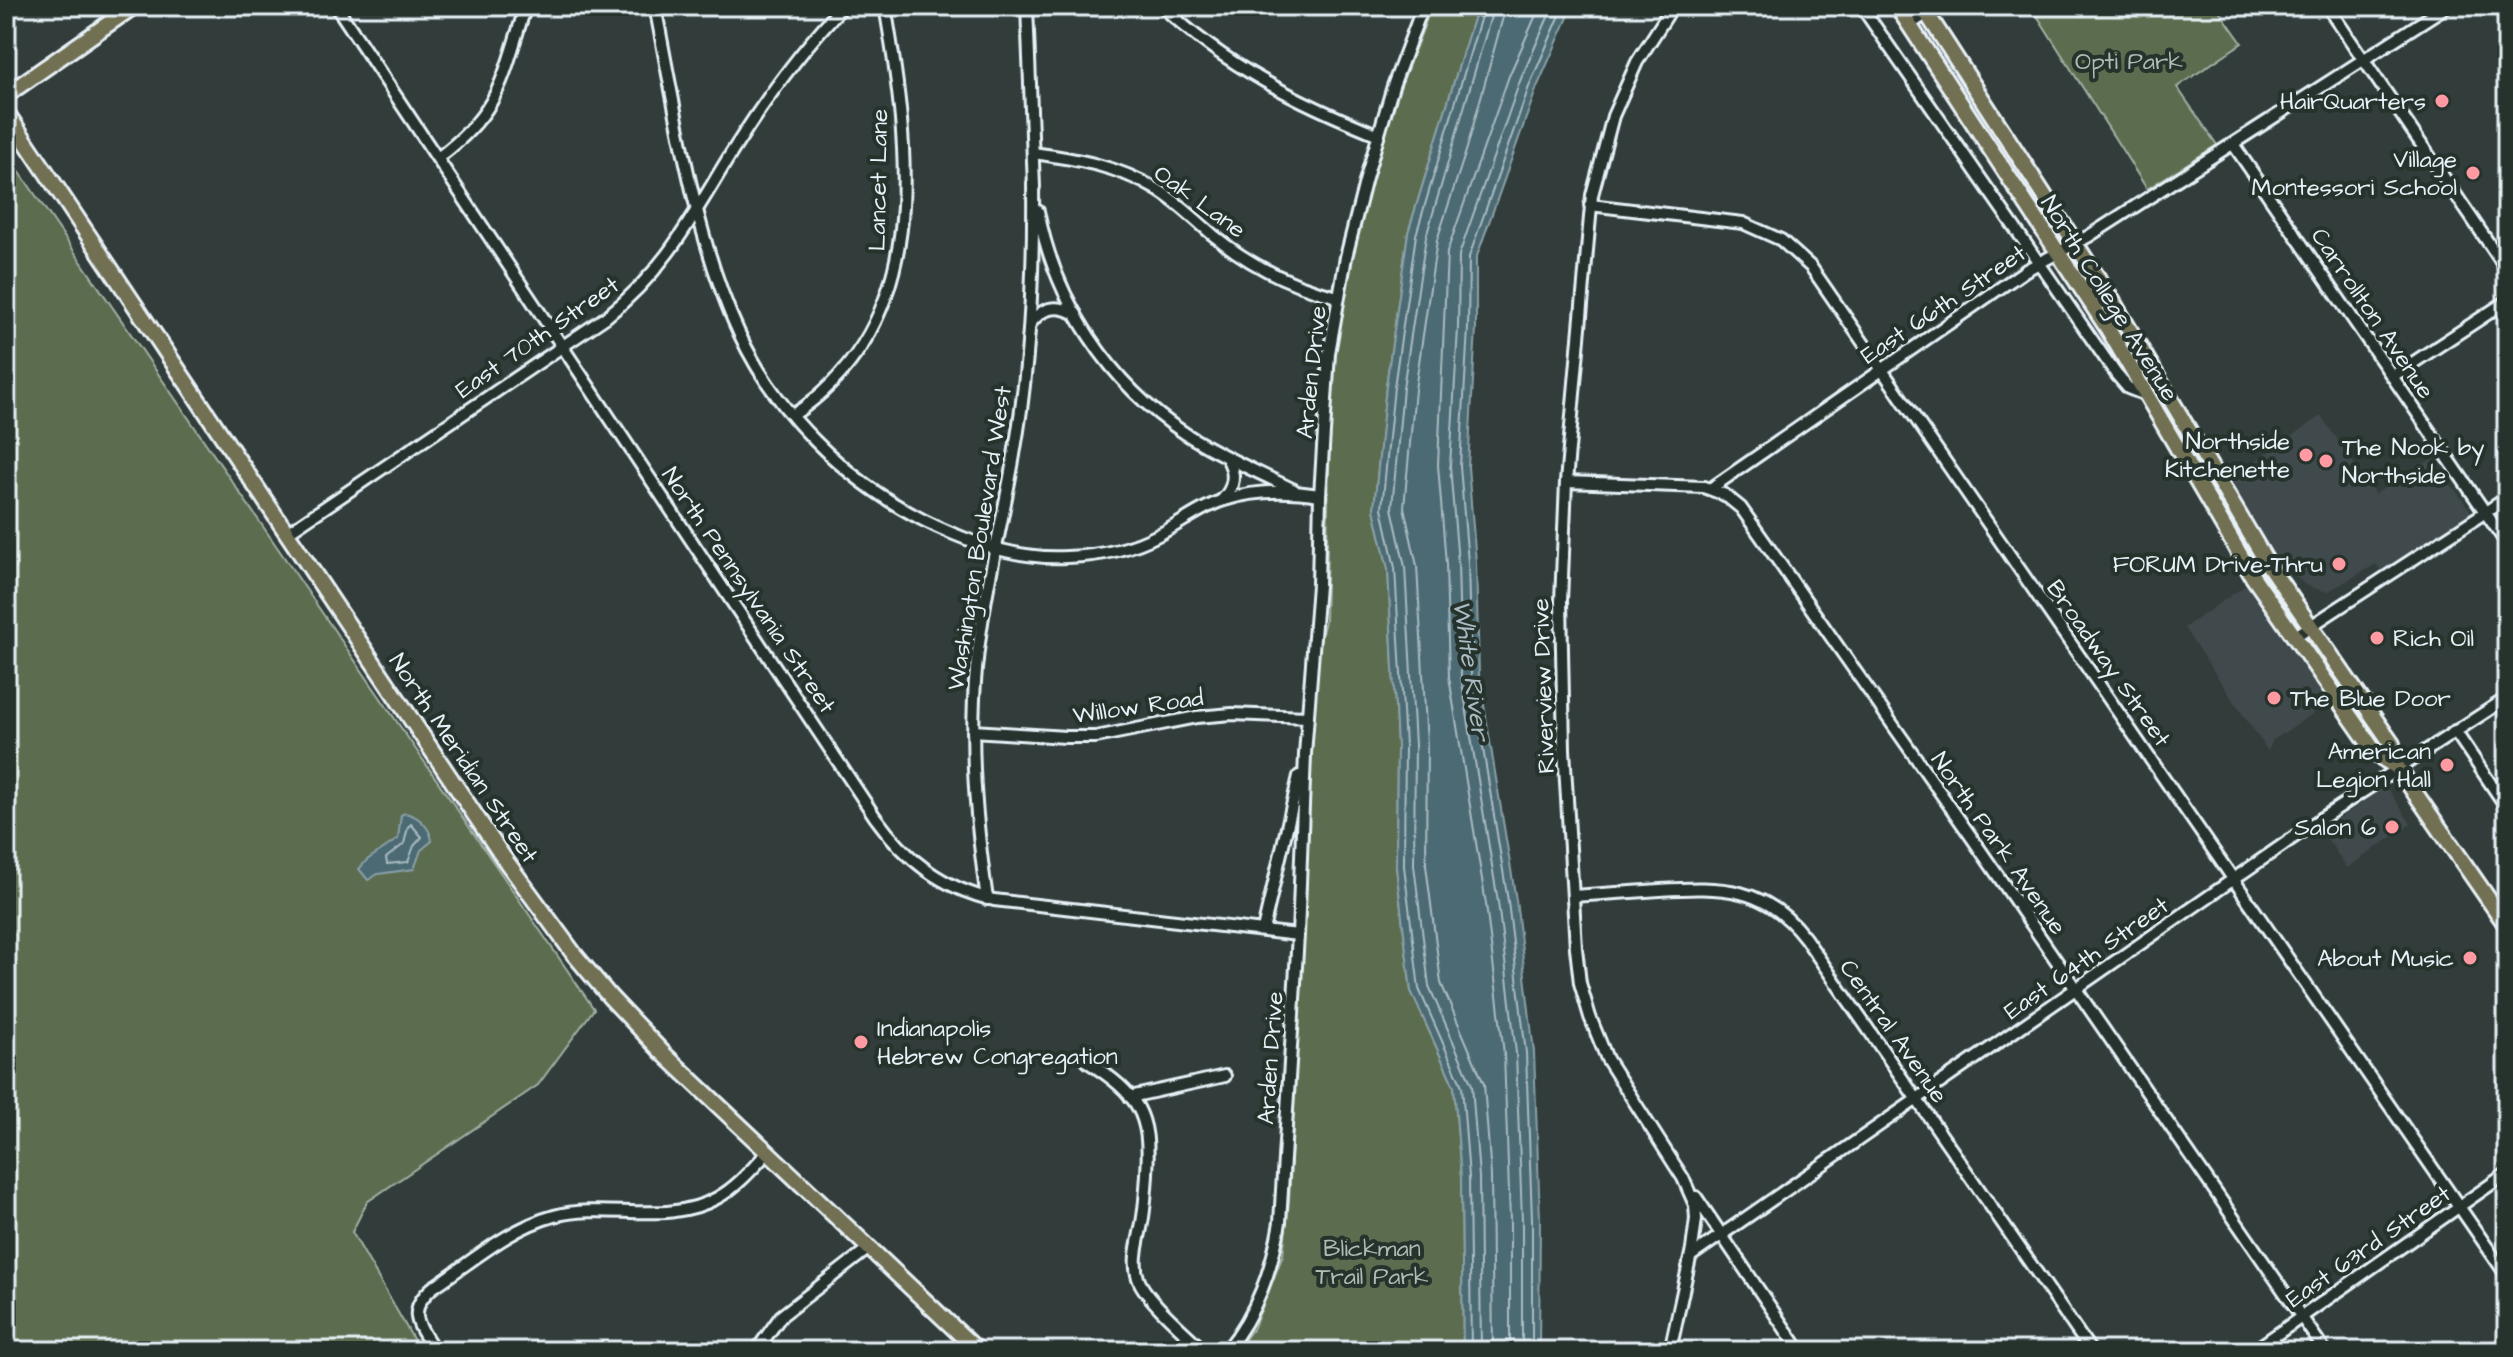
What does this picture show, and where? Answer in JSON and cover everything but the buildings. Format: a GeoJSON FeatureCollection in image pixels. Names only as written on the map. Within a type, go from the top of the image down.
{"type":"FeatureCollection","features":[{"type":"Feature","properties":{"kind":"main road"},"geometry":{"type":"LineString","coordinates":[[6,95],[134,6]]}},
{"type":"Feature","properties":{"kind":"main road","name":"North College Avenue"},"geometry":{"type":"LineString","coordinates":[[1897,6],[2108,329],[2241,558],[2377,755],[2397,767]]}},
{"type":"Feature","properties":{"kind":"main road","name":"North College Avenue"},"geometry":{"type":"LineString","coordinates":[[1929,8],[2157,375],[2244,526],[2392,744],[2397,767],[2507,926]]}},
{"type":"Feature","properties":{"kind":"main road","name":"North Meridian Street"},"geometry":{"type":"LineString","coordinates":[[6,112],[552,927],[610,997],[664,1054],[978,1351]]}},
{"type":"Feature","properties":{"kind":"street","name":"North Pennsylvania Street"},"geometry":{"type":"LineString","coordinates":[[336,6],[885,831],[906,855],[930,874],[964,892],[987,899],[1298,935]]}},
{"type":"Feature","properties":{"kind":"street"},"geometry":{"type":"LineString","coordinates":[[439,157],[474,127],[495,97],[510,63],[526,6]]}},
{"type":"Feature","properties":{"kind":"street"},"geometry":{"type":"LineString","coordinates":[[655,6],[698,208],[720,284],[739,333],[765,378],[793,415],[833,457],[886,499],[938,528],[994,549],[1066,558],[1120,550],[1160,534],[1222,501],[1261,492],[1295,491],[1320,495]]}},
{"type":"Feature","properties":{"kind":"street","name":"East 70th Street"},"geometry":{"type":"LineString","coordinates":[[287,533],[606,317],[641,287],[670,253],[764,103],[843,6]]}},
{"type":"Feature","properties":{"kind":"street","name":"Lancet Lane"},"geometry":{"type":"LineString","coordinates":[[793,415],[824,393],[854,360],[880,317],[893,280],[901,216],[903,158],[897,73],[885,6]]}},
{"type":"Feature","properties":{"kind":"street"},"geometry":{"type":"LineString","coordinates":[[1027,6],[1033,183],[1050,258],[1076,314],[1107,361],[1146,403],[1184,432],[1295,491]]}},
{"type":"Feature","properties":{"kind":"street"},"geometry":{"type":"LineString","coordinates":[[1162,6],[1199,39],[1254,77],[1329,115],[1379,135]]}},
{"type":"Feature","properties":{"kind":"street","name":"Arden Drive"},"geometry":{"type":"LineString","coordinates":[[1226,1351],[1259,1301],[1278,1236],[1298,935],[1305,754],[1318,585],[1329,353],[1356,218],[1379,135],[1423,6]]}},
{"type":"Feature","properties":{"kind":"street","name":"Riverview Drive"},"geometry":{"type":"LineString","coordinates":[[1670,1351],[1691,1256],[1696,1212],[1691,1191],[1614,1072],[1598,1041],[1579,973],[1562,676],[1561,580],[1566,482],[1590,205],[1613,116],[1637,62],[1673,6]]}},
{"type":"Feature","properties":{"kind":"street"},"geometry":{"type":"LineString","coordinates":[[1861,6],[2103,355],[2128,388],[2146,395]]}},
{"type":"Feature","properties":{"kind":"street"},"geometry":{"type":"LineString","coordinates":[[2327,6],[2507,270]]}},
{"type":"Feature","properties":{"kind":"street","name":"East 66th Street"},"geometry":{"type":"LineString","coordinates":[[1710,489],[2040,263],[2075,244],[2447,6]]}},
{"type":"Feature","properties":{"kind":"street"},"geometry":{"type":"LineString","coordinates":[[1909,25],[1929,8]]}},
{"type":"Feature","properties":{"kind":"street","name":"Carrollton Avenue"},"geometry":{"type":"LineString","coordinates":[[2233,144],[2507,544]]}},
{"type":"Feature","properties":{"kind":"street","name":"Oak Lane"},"geometry":{"type":"LineString","coordinates":[[1033,153],[1097,163],[1139,179],[1169,198],[1255,265],[1305,289],[1338,297]]}},
{"type":"Feature","properties":{"kind":"street","name":"Washington Boulevard West"},"geometry":{"type":"LineString","coordinates":[[987,899],[977,823],[973,731],[976,671],[994,549],[1014,453],[1030,325],[1034,252],[1033,183]]}},
{"type":"Feature","properties":{"kind":"street","name":"Broadway Street"},"geometry":{"type":"LineString","coordinates":[[1590,205],[1743,223],[1771,234],[1811,267],[2507,1276]]}},
{"type":"Feature","properties":{"kind":"street"},"geometry":{"type":"LineString","coordinates":[[2393,376],[2507,301]]}},
{"type":"Feature","properties":{"kind":"street"},"geometry":{"type":"LineString","coordinates":[[1030,325],[1041,311],[1051,308],[1058,307],[1076,314]]}},
{"type":"Feature","properties":{"kind":"street"},"geometry":{"type":"LineString","coordinates":[[1222,501],[1234,479],[1226,456]]}},
{"type":"Feature","properties":{"kind":"street"},"geometry":{"type":"LineString","coordinates":[[1566,482],[1710,489]]}},
{"type":"Feature","properties":{"kind":"street","name":"North Park Avenue"},"geometry":{"type":"LineString","coordinates":[[1710,489],[1729,498],[1746,515],[2325,1351]]}},
{"type":"Feature","properties":{"kind":"street"},"geometry":{"type":"LineString","coordinates":[[2294,637],[2507,498]]}},
{"type":"Feature","properties":{"kind":"street","name":"East 64th Street"},"geometry":{"type":"LineString","coordinates":[[1691,1256],[2397,767],[2507,698]]}},
{"type":"Feature","properties":{"kind":"street","name":"Willow Road"},"geometry":{"type":"LineString","coordinates":[[973,731],[1096,737],[1197,717],[1232,714],[1308,717]]}},
{"type":"Feature","properties":{"kind":"street"},"geometry":{"type":"LineString","coordinates":[[2455,731],[2507,808]]}},
{"type":"Feature","properties":{"kind":"street","name":"Arden Drive"},"geometry":{"type":"LineString","coordinates":[[1263,930],[1305,754]]}},
{"type":"Feature","properties":{"kind":"street","name":"Central Avenue"},"geometry":{"type":"LineString","coordinates":[[1573,896],[1708,887],[1737,891],[1765,902],[1799,930],[2091,1351]]}},
{"type":"Feature","properties":{"kind":"street"},"geometry":{"type":"LineString","coordinates":[[1088,1062],[1130,1097],[1142,1114],[1149,1139],[1144,1215],[1135,1260],[1137,1276],[1146,1293],[1204,1351]]}},
{"type":"Feature","properties":{"kind":"street"},"geometry":{"type":"LineString","coordinates":[[1130,1097],[1225,1076]]}},
{"type":"Feature","properties":{"kind":"street"},"geometry":{"type":"LineString","coordinates":[[435,1351],[419,1326],[416,1309],[420,1299],[522,1228],[549,1217],[585,1211],[663,1212],[698,1207],[733,1187],[767,1153]]}},
{"type":"Feature","properties":{"kind":"street","name":"East 63rd Street"},"geometry":{"type":"LineString","coordinates":[[2253,1351],[2507,1173]]}},
{"type":"Feature","properties":{"kind":"street"},"geometry":{"type":"LineString","coordinates":[[1683,1178],[1720,1237],[1800,1351]]}},
{"type":"Feature","properties":{"kind":"street"},"geometry":{"type":"LineString","coordinates":[[756,1351],[781,1316],[869,1248]]}},
{"type":"Feature","properties":{"kind":"shaded area"},"geometry":{"type":"Polygon","coordinates":[[[2321,416],[2375,494],[2432,459],[2470,510],[2470,515],[2381,570],[2376,564],[2327,592],[2305,585],[2277,559],[2229,479],[2321,416]]]}},
{"type":"Feature","properties":{"kind":"shaded area"},"geometry":{"type":"Polygon","coordinates":[[[2246,585],[2326,700],[2316,707],[2317,711],[2273,740],[2268,751],[2184,628],[2246,585]]]}},
{"type":"Feature","properties":{"kind":"shaded area"},"geometry":{"type":"Polygon","coordinates":[[[2386,786],[2411,824],[2347,868],[2324,834],[2324,829],[2386,786]]]}},
{"type":"Feature","properties":{"kind":"green space","name":"Blickman Trail Park"},"geometry":{"type":"Polygon","coordinates":[[[1432,6],[1477,6],[1408,233],[1386,386],[1374,509],[1388,569],[1397,746],[1396,867],[1411,991],[1454,1086],[1461,1178],[1463,1351],[1236,1351],[1254,1327],[1283,1255],[1289,1201],[1314,711],[1319,645],[1325,621],[1331,395],[1340,319],[1355,239],[1394,103],[1432,6]]]}},
{"type":"Feature","properties":{"kind":"green space","name":"Opti Park"},"geometry":{"type":"Polygon","coordinates":[[[2031,6],[2216,6],[2242,43],[2177,87],[2217,145],[2147,189],[2031,6]]]}},
{"type":"Feature","properties":{"kind":"green space"},"geometry":{"type":"Polygon","coordinates":[[[6,152],[594,1009],[538,1085],[367,1202],[352,1232],[420,1351],[6,1351],[6,152]]]}},
{"type":"Feature","properties":{"kind":"water","name":"White River"},"geometry":{"type":"Polygon","coordinates":[[[1477,6],[1573,6],[1537,87],[1476,259],[1476,328],[1468,467],[1476,562],[1479,675],[1516,900],[1534,1052],[1540,1219],[1539,1351],[1463,1351],[1461,1178],[1454,1086],[1411,991],[1396,867],[1397,746],[1388,569],[1374,509],[1386,386],[1408,233],[1477,6]]]}},
{"type":"Feature","properties":{"kind":"water"},"geometry":{"type":"Polygon","coordinates":[[[405,813],[423,823],[432,841],[421,850],[414,869],[378,874],[368,880],[359,869],[398,839],[401,815],[405,813]]]}},
{"type":"Feature","properties":{"kind":"place","name":"HairQuarters"},"geometry":{"type":"Point","coordinates":[2442,101]}},
{"type":"Feature","properties":{"kind":"place","name":"Village Montessori School"},"geometry":{"type":"Point","coordinates":[2473,173]}},
{"type":"Feature","properties":{"kind":"place","name":"Northside Kitchenette"},"geometry":{"type":"Point","coordinates":[2306,455]}},
{"type":"Feature","properties":{"kind":"place","name":"The Nook by Northside"},"geometry":{"type":"Point","coordinates":[2326,461]}},
{"type":"Feature","properties":{"kind":"place","name":"FORUM Drive-Thru"},"geometry":{"type":"Point","coordinates":[2339,564]}},
{"type":"Feature","properties":{"kind":"place","name":"Rich Oil"},"geometry":{"type":"Point","coordinates":[2377,638]}},
{"type":"Feature","properties":{"kind":"place","name":"The Blue Door"},"geometry":{"type":"Point","coordinates":[2274,698]}},
{"type":"Feature","properties":{"kind":"place","name":"American Legion Hall"},"geometry":{"type":"Point","coordinates":[2447,765]}},
{"type":"Feature","properties":{"kind":"place","name":"Salon 6"},"geometry":{"type":"Point","coordinates":[2392,827]}},
{"type":"Feature","properties":{"kind":"place","name":"About Music"},"geometry":{"type":"Point","coordinates":[2470,958]}},
{"type":"Feature","properties":{"kind":"place","name":"Indianapolis Hebrew Congregation"},"geometry":{"type":"Point","coordinates":[861,1042]}}]}
